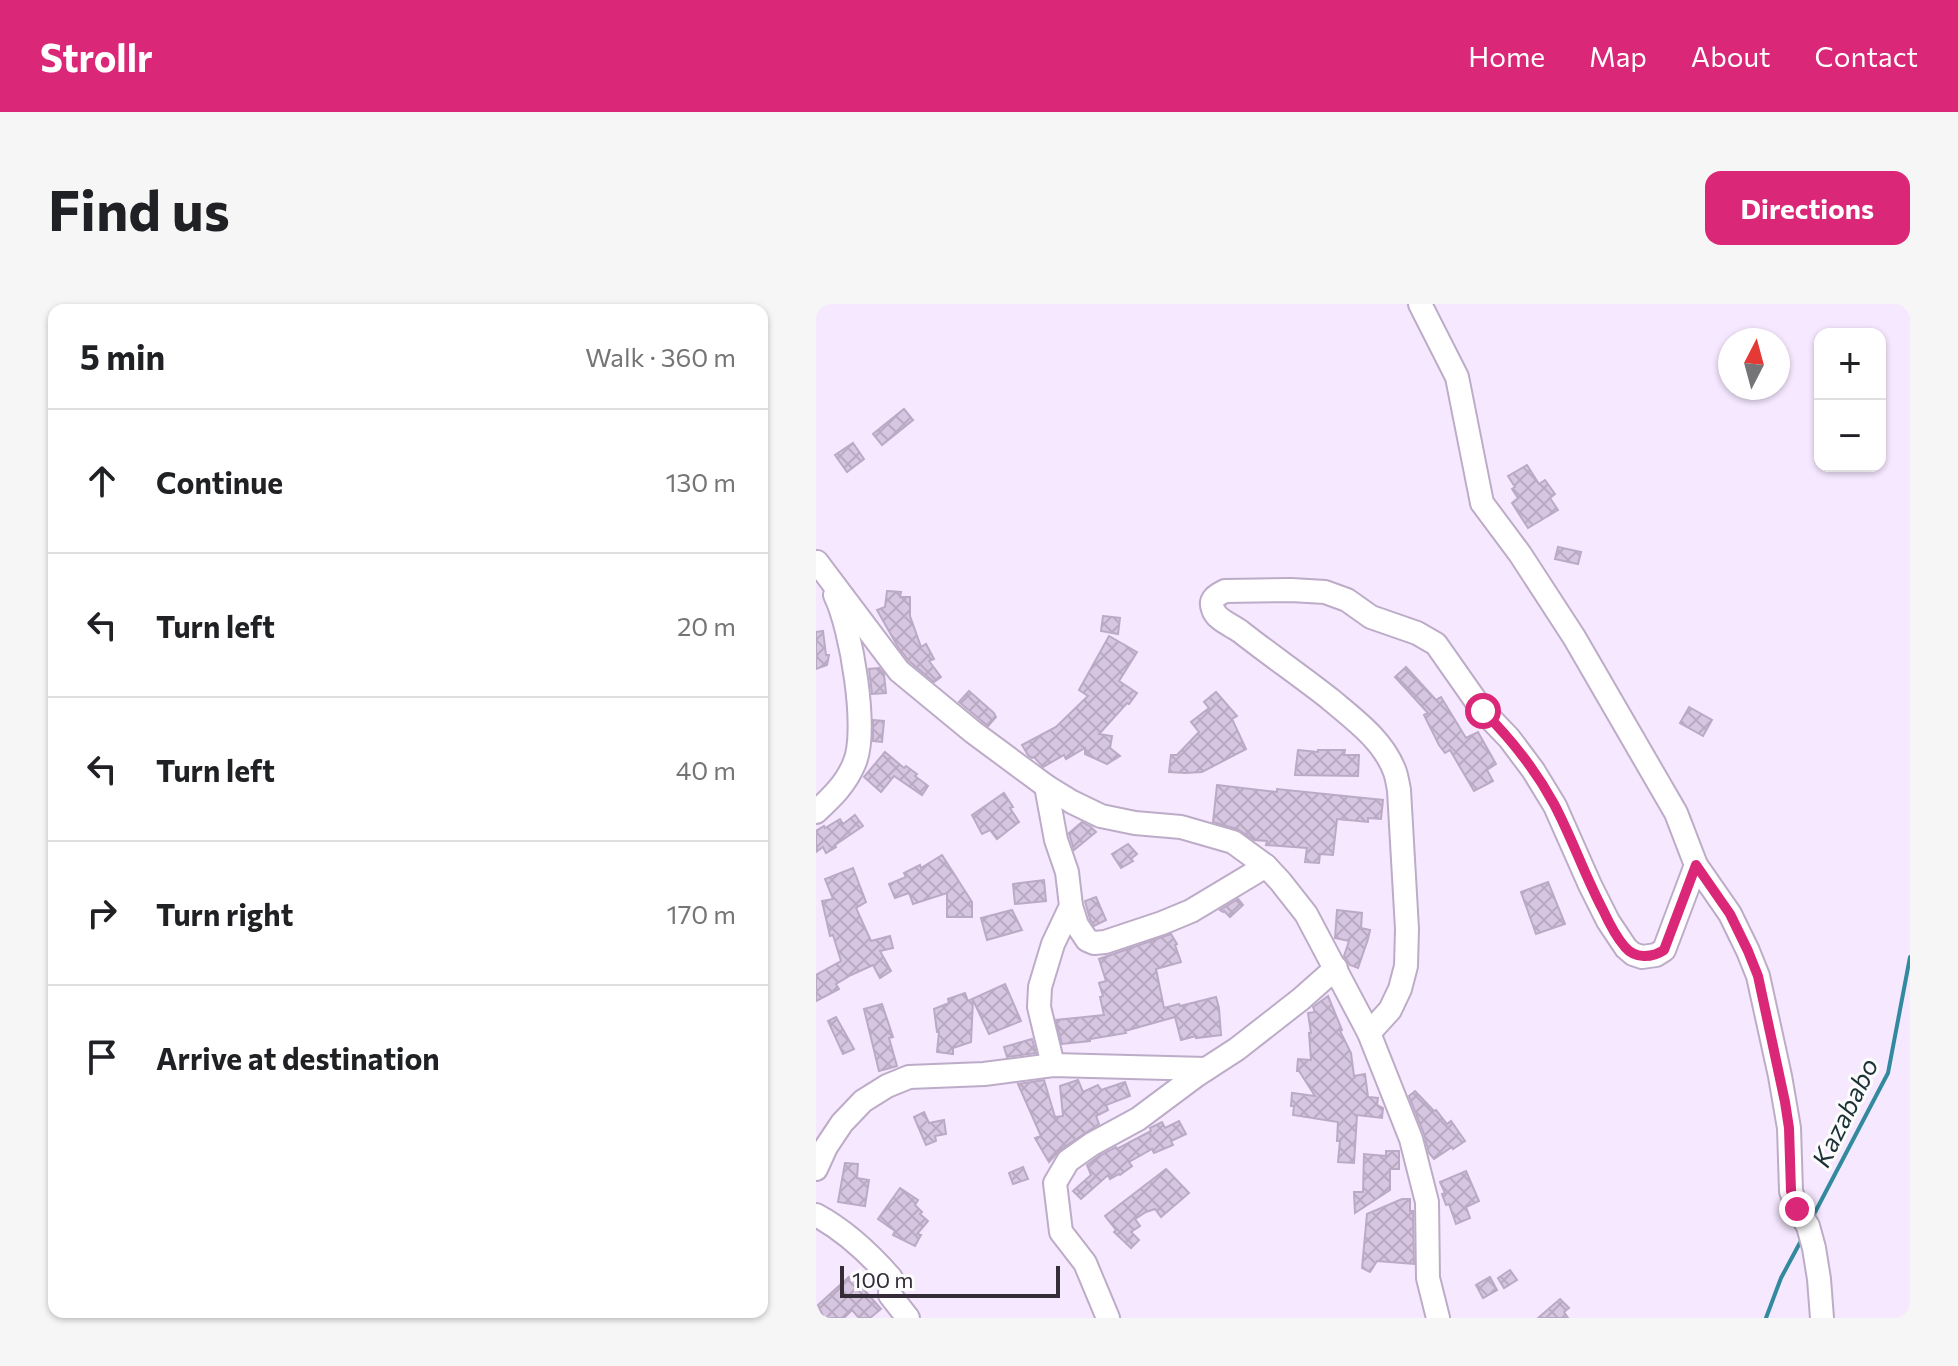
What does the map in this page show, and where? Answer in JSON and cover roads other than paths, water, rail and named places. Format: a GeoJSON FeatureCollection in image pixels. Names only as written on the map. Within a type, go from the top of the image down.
{"type":"FeatureCollection","features":[{"type":"Feature","properties":{"kind":"street"},"geometry":{"type":"LineString","coordinates":[[1420,304],[1457,377],[1482,503],[1520,554],[1574,637],[1676,813],[1696,865],[1730,914],[1758,976],[1789,1128],[1791,1191],[1797,1209],[1808,1226],[1814,1248],[1822,1318]]}},
{"type":"Feature","properties":{"kind":"street"},"geometry":{"type":"LineString","coordinates":[[816,812],[843,784],[856,762],[860,740],[856,673],[840,606],[817,562],[899,671],[973,732],[1046,786],[1101,816],[1181,827],[1233,842],[1266,866],[1280,881],[1306,914],[1336,968],[1369,1033],[1411,1139],[1427,1202],[1428,1278],[1438,1318]]}},
{"type":"Feature","properties":{"kind":"street"},"geometry":{"type":"LineString","coordinates":[[1369,1033],[1390,1010],[1406,966],[1407,929],[1396,773],[1385,752],[1365,728],[1305,679],[1219,618],[1212,604],[1216,595],[1225,591],[1325,592],[1347,600],[1371,617],[1417,633],[1436,644],[1483,711],[1533,770],[1555,806],[1608,921],[1633,954],[1642,957],[1664,950],[1696,865]]}},
{"type":"Feature","properties":{"kind":"street"},"geometry":{"type":"LineString","coordinates":[[1046,786],[1056,840],[1067,872],[1071,906],[1077,925],[1087,940],[1094,943],[1105,942],[1191,911],[1266,866]]}},
{"type":"Feature","properties":{"kind":"street"},"geometry":{"type":"LineString","coordinates":[[1053,1065],[1039,1007],[1040,987],[1053,944],[1071,906]]}},
{"type":"Feature","properties":{"kind":"street"},"geometry":{"type":"LineString","coordinates":[[1108,1318],[1085,1263],[1061,1232],[1055,1183],[1068,1161],[1138,1119],[1237,1049],[1336,968]]}},
{"type":"Feature","properties":{"kind":"street"},"geometry":{"type":"LineString","coordinates":[[816,1169],[842,1123],[863,1101],[909,1077],[984,1074],[1053,1065],[1206,1069]]}},
{"type":"Feature","properties":{"kind":"street"},"geometry":{"type":"LineString","coordinates":[[816,1215],[855,1241],[891,1278],[890,1295],[908,1318]]}},
{"type":"Feature","properties":{"kind":"waterway","name":"Kazababo"},"geometry":{"type":"LineString","coordinates":[[1812,1218],[1888,1073],[1910,957]]}},
{"type":"Feature","properties":{"kind":"waterway","name":"Kazababo"},"geometry":{"type":"LineString","coordinates":[[1766,1318],[1781,1278],[1803,1237]]}}]}
